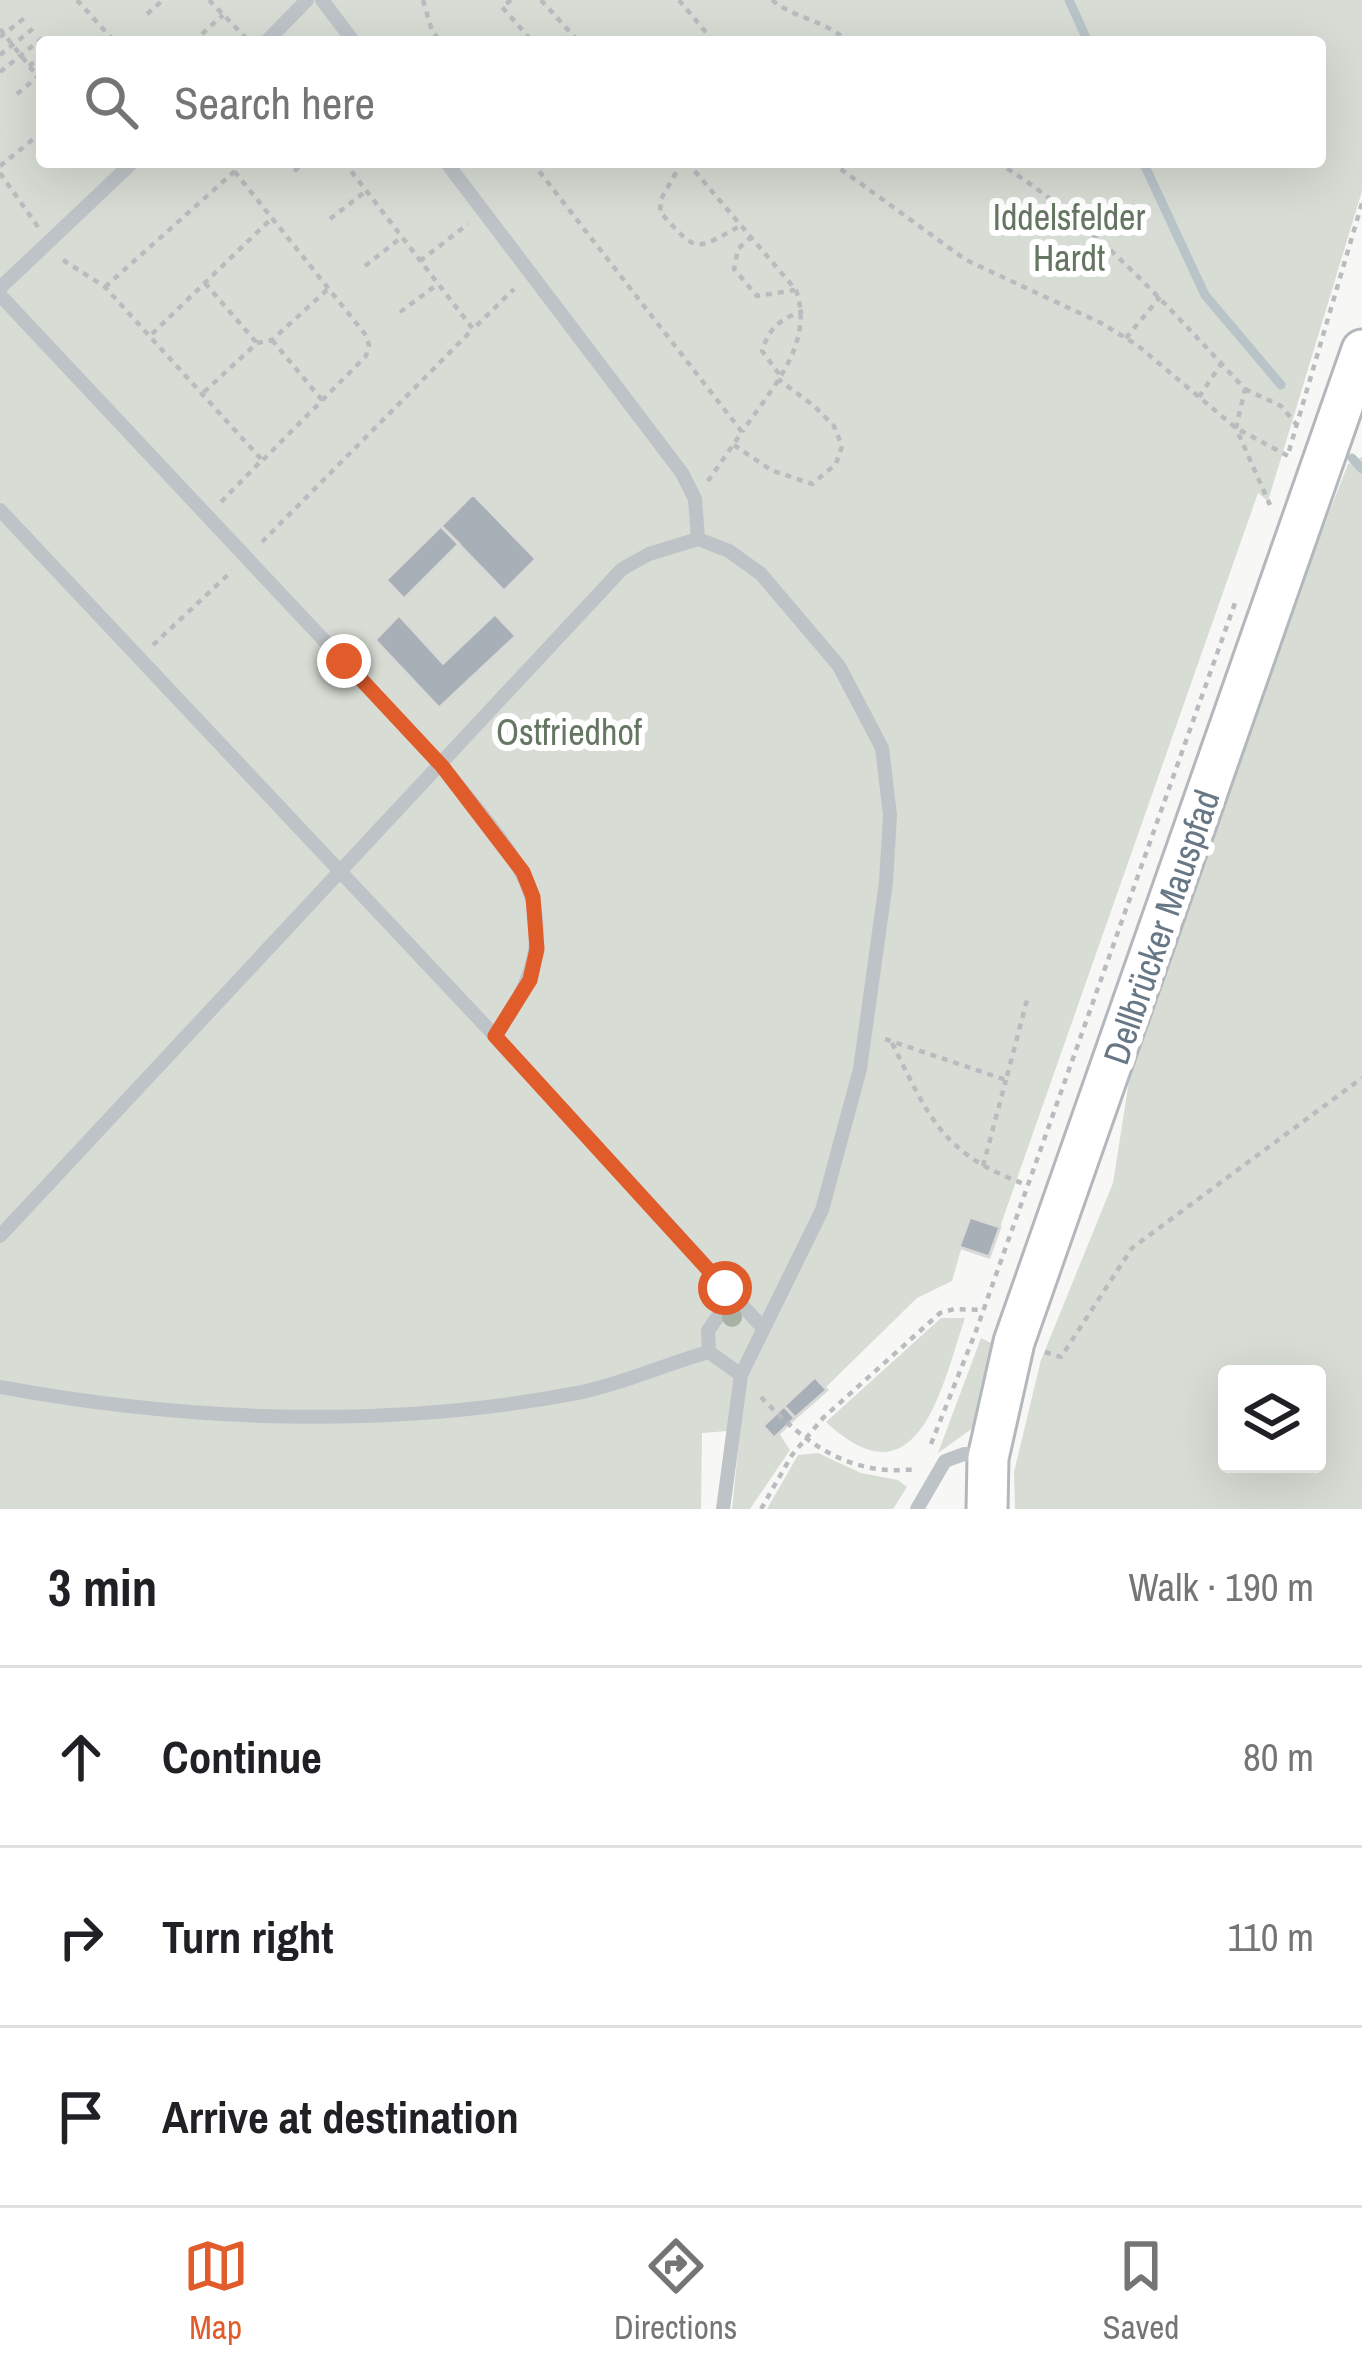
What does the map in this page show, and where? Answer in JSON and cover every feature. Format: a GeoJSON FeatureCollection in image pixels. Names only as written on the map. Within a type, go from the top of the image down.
{"type":"FeatureCollection","features":[{"type":"Feature","properties":{"kind":"main road","name":"Dellbrücker Mauspfad"},"geometry":{"type":"LineString","coordinates":[[987,1509],[988,1458],[1014,1342],[1305,462],[1362,350]]}},
{"type":"Feature","properties":{"kind":"lane"},"geometry":{"type":"LineString","coordinates":[[272,36],[308,0]]}},
{"type":"Feature","properties":{"kind":"lane"},"geometry":{"type":"LineString","coordinates":[[322,0],[349,36]]}},
{"type":"Feature","properties":{"kind":"lane"},"geometry":{"type":"LineString","coordinates":[[127,168],[0,292],[442,766],[502,840],[533,897],[537,949],[530,980],[495,1036]]}},
{"type":"Feature","properties":{"kind":"lane"},"geometry":{"type":"LineString","coordinates":[[451,168],[682,472],[695,499],[698,539]]}},
{"type":"Feature","properties":{"kind":"lane"},"geometry":{"type":"LineString","coordinates":[[0,510],[495,1036],[761,1327]]}},
{"type":"Feature","properties":{"kind":"lane"},"geometry":{"type":"LineString","coordinates":[[0,1237],[622,569],[649,554],[698,539],[728,551],[761,574],[838,666],[882,748],[890,815],[867,1033],[822,1210],[761,1327],[742,1375],[723,1509]]}},
{"type":"Feature","properties":{"kind":"lane"},"geometry":{"type":"LineString","coordinates":[[709,1352],[708,1331],[732,1295]]}},
{"type":"Feature","properties":{"kind":"lane"},"geometry":{"type":"LineString","coordinates":[[709,1352],[742,1375]]}},
{"type":"Feature","properties":{"kind":"lane"},"geometry":{"type":"LineString","coordinates":[[0,1387],[74,1401],[209,1413],[425,1412],[583,1392],[709,1352]]}},
{"type":"Feature","properties":{"kind":"lane"},"geometry":{"type":"LineString","coordinates":[[917,1509],[952,1456],[988,1458]]}},
{"type":"Feature","properties":{"kind":"path"},"geometry":{"type":"LineString","coordinates":[[77,0],[110,36]]}},
{"type":"Feature","properties":{"kind":"path"},"geometry":{"type":"LineString","coordinates":[[147,14],[163,0]]}},
{"type":"Feature","properties":{"kind":"path"},"geometry":{"type":"LineString","coordinates":[[209,0],[244,36]]}},
{"type":"Feature","properties":{"kind":"path"},"geometry":{"type":"LineString","coordinates":[[423,0],[436,36]]}},
{"type":"Feature","properties":{"kind":"path"},"geometry":{"type":"LineString","coordinates":[[496,0],[528,36]]}},
{"type":"Feature","properties":{"kind":"path"},"geometry":{"type":"LineString","coordinates":[[502,7],[511,0]]}},
{"type":"Feature","properties":{"kind":"path"},"geometry":{"type":"LineString","coordinates":[[541,0],[574,36]]}},
{"type":"Feature","properties":{"kind":"path"},"geometry":{"type":"LineString","coordinates":[[679,0],[710,36]]}},
{"type":"Feature","properties":{"kind":"path"},"geometry":{"type":"LineString","coordinates":[[772,0],[787,12],[831,26],[842,36]]}},
{"type":"Feature","properties":{"kind":"path"},"geometry":{"type":"LineString","coordinates":[[200,36],[223,15]]}},
{"type":"Feature","properties":{"kind":"path"},"geometry":{"type":"LineString","coordinates":[[27,16],[1,34],[36,74]]}},
{"type":"Feature","properties":{"kind":"path"},"geometry":{"type":"LineString","coordinates":[[0,55],[34,27]]}},
{"type":"Feature","properties":{"kind":"path"},"geometry":{"type":"LineString","coordinates":[[0,72],[36,44]]}},
{"type":"Feature","properties":{"kind":"path"},"geometry":{"type":"LineString","coordinates":[[29,66],[36,61]]}},
{"type":"Feature","properties":{"kind":"path"},"geometry":{"type":"LineString","coordinates":[[17,94],[36,81]]}},
{"type":"Feature","properties":{"kind":"path"},"geometry":{"type":"LineString","coordinates":[[36,137],[0,169],[49,242],[62,259],[105,287],[262,460]]}},
{"type":"Feature","properties":{"kind":"path"},"geometry":{"type":"LineString","coordinates":[[207,515],[366,356],[369,345],[232,168]]}},
{"type":"Feature","properties":{"kind":"path"},"geometry":{"type":"LineString","coordinates":[[294,171],[298,168]]}},
{"type":"Feature","properties":{"kind":"path"},"geometry":{"type":"LineString","coordinates":[[349,168],[473,329]]}},
{"type":"Feature","properties":{"kind":"path"},"geometry":{"type":"LineString","coordinates":[[537,168],[742,432]]}},
{"type":"Feature","properties":{"kind":"path"},"geometry":{"type":"LineString","coordinates":[[680,168],[662,199],[660,212],[691,245],[702,246],[742,225]]}},
{"type":"Feature","properties":{"kind":"path"},"geometry":{"type":"LineString","coordinates":[[690,168],[796,290],[803,311],[802,333],[779,377],[695,499]]}},
{"type":"Feature","properties":{"kind":"path"},"geometry":{"type":"LineString","coordinates":[[839,168],[966,260],[1126,338],[1236,428],[1305,462]]}},
{"type":"Feature","properties":{"kind":"path"},"geometry":{"type":"LineString","coordinates":[[1006,168],[1126,260],[1245,389],[1281,406],[1296,424],[1305,462]]}},
{"type":"Feature","properties":{"kind":"path"},"geometry":{"type":"LineString","coordinates":[[105,287],[235,171]]}},
{"type":"Feature","properties":{"kind":"path"},"geometry":{"type":"LineString","coordinates":[[330,219],[367,191]]}},
{"type":"Feature","properties":{"kind":"path"},"geometry":{"type":"LineString","coordinates":[[1296,424],[1362,203]]}},
{"type":"Feature","properties":{"kind":"path"},"geometry":{"type":"LineString","coordinates":[[420,261],[484,212]]}},
{"type":"Feature","properties":{"kind":"path"},"geometry":{"type":"LineString","coordinates":[[150,335],[273,217]]}},
{"type":"Feature","properties":{"kind":"path"},"geometry":{"type":"LineString","coordinates":[[752,236],[738,249],[734,269],[743,283],[758,296],[796,290]]}},
{"type":"Feature","properties":{"kind":"path"},"geometry":{"type":"LineString","coordinates":[[365,266],[402,237]]}},
{"type":"Feature","properties":{"kind":"path"},"geometry":{"type":"LineString","coordinates":[[140,658],[247,558],[531,273]]}},
{"type":"Feature","properties":{"kind":"path"},"geometry":{"type":"LineString","coordinates":[[205,283],[257,343]]}},
{"type":"Feature","properties":{"kind":"path"},"geometry":{"type":"LineString","coordinates":[[400,312],[438,284]]}},
{"type":"Feature","properties":{"kind":"path"},"geometry":{"type":"LineString","coordinates":[[204,392],[257,343],[272,340],[329,288]]}},
{"type":"Feature","properties":{"kind":"path"},"geometry":{"type":"LineString","coordinates":[[1126,338],[1160,297]]}},
{"type":"Feature","properties":{"kind":"path"},"geometry":{"type":"LineString","coordinates":[[734,445],[771,470],[812,484],[836,464],[842,446],[834,426],[779,377],[762,351],[768,332],[784,318],[803,311]]}},
{"type":"Feature","properties":{"kind":"path"},"geometry":{"type":"LineString","coordinates":[[272,340],[323,400]]}},
{"type":"Feature","properties":{"kind":"path"},"geometry":{"type":"LineString","coordinates":[[1199,397],[1221,364]]}},
{"type":"Feature","properties":{"kind":"path"},"geometry":{"type":"LineString","coordinates":[[1245,389],[1236,428],[1270,505],[1276,488]]}},
{"type":"Feature","properties":{"kind":"path"},"geometry":{"type":"LineString","coordinates":[[1282,472],[1305,462]]}},
{"type":"Feature","properties":{"kind":"path"},"geometry":{"type":"LineString","coordinates":[[929,1448],[983,1310],[1239,592]]}},
{"type":"Feature","properties":{"kind":"path"},"geometry":{"type":"LineString","coordinates":[[983,1166],[1027,1000]]}},
{"type":"Feature","properties":{"kind":"path"},"geometry":{"type":"LineString","coordinates":[[867,1033],[1006,1080]]}},
{"type":"Feature","properties":{"kind":"path"},"geometry":{"type":"LineString","coordinates":[[890,1041],[941,1134],[983,1166],[1027,1185]]}},
{"type":"Feature","properties":{"kind":"path"},"geometry":{"type":"LineString","coordinates":[[1061,1357],[1132,1248],[1362,1078]]}},
{"type":"Feature","properties":{"kind":"path"},"geometry":{"type":"LineString","coordinates":[[761,1509],[804,1438],[940,1313],[983,1310]]}},
{"type":"Feature","properties":{"kind":"path"},"geometry":{"type":"LineString","coordinates":[[742,1375],[804,1438],[853,1465],[872,1470],[922,1469]]}},
{"type":"Feature","properties":{"kind":"green space","name":"Ostfriedhof"},"geometry":{"type":"Polygon","coordinates":[[[0,0],[1362,0],[1362,191],[1268,501],[1258,493],[1000,1227],[970,1218],[952,1281],[917,1298],[779,1433],[790,1450],[750,1509],[732,1509],[740,1430],[702,1433],[701,1509],[0,1509],[0,0]]]}},
{"type":"Feature","properties":{"kind":"green space"},"geometry":{"type":"Polygon","coordinates":[[[1362,457],[1362,1509],[1015,1509],[1014,1472],[1041,1360],[1113,1183],[1129,1081],[1217,800],[1348,464],[1362,457]]]}},
{"type":"Feature","properties":{"kind":"green space"},"geometry":{"type":"Polygon","coordinates":[[[941,1318],[965,1318],[935,1403],[922,1428],[905,1445],[884,1452],[858,1445],[826,1422],[941,1318]]]}},
{"type":"Feature","properties":{"kind":"green space"},"geometry":{"type":"Polygon","coordinates":[[[981,1338],[997,1346],[977,1425],[938,1453],[981,1338]]]}},
{"type":"Feature","properties":{"kind":"green space"},"geometry":{"type":"Polygon","coordinates":[[[818,1453],[907,1487],[893,1509],[767,1509],[798,1455],[818,1453]]]}},
{"type":"Feature","properties":{"kind":"building"},"geometry":{"type":"Polygon","coordinates":[[[473,494],[536,559],[504,591],[441,526],[473,494]]]}},
{"type":"Feature","properties":{"kind":"building"},"geometry":{"type":"Polygon","coordinates":[[[441,526],[459,544],[404,599],[386,580],[441,526]]]}},
{"type":"Feature","properties":{"kind":"building"},"geometry":{"type":"Polygon","coordinates":[[[495,614],[516,636],[439,708],[375,640],[399,615],[443,663],[495,614]]]}},
{"type":"Feature","properties":{"kind":"building"},"geometry":{"type":"Polygon","coordinates":[[[970,1217],[1000,1227],[989,1257],[959,1247],[970,1217]]]}},
{"type":"Feature","properties":{"kind":"building"},"geometry":{"type":"Polygon","coordinates":[[[815,1377],[827,1390],[795,1418],[784,1406],[815,1377]]]}},
{"type":"Feature","properties":{"kind":"building"},"geometry":{"type":"Polygon","coordinates":[[[784,1406],[795,1418],[774,1438],[763,1426],[784,1406]]]}},
{"type":"Feature","properties":{"kind":"waterway"},"geometry":{"type":"LineString","coordinates":[[1069,0],[1085,36]]}},
{"type":"Feature","properties":{"kind":"waterway"},"geometry":{"type":"LineString","coordinates":[[1146,168],[1205,295],[1281,385]]}},
{"type":"Feature","properties":{"kind":"waterway"},"geometry":{"type":"LineString","coordinates":[[1352,458],[1362,469]]}},
{"type":"Feature","properties":{"kind":"route"},"geometry":{"type":"LineString","coordinates":[[344,661],[442,766],[523,872],[533,897],[537,949],[530,980],[495,1036],[725,1288]]}},
{"type":"Feature","properties":{"kind":"park label","name":"Iddelsfelder Hardt"},"geometry":{"type":"Point","coordinates":[1069,238]}}]}
